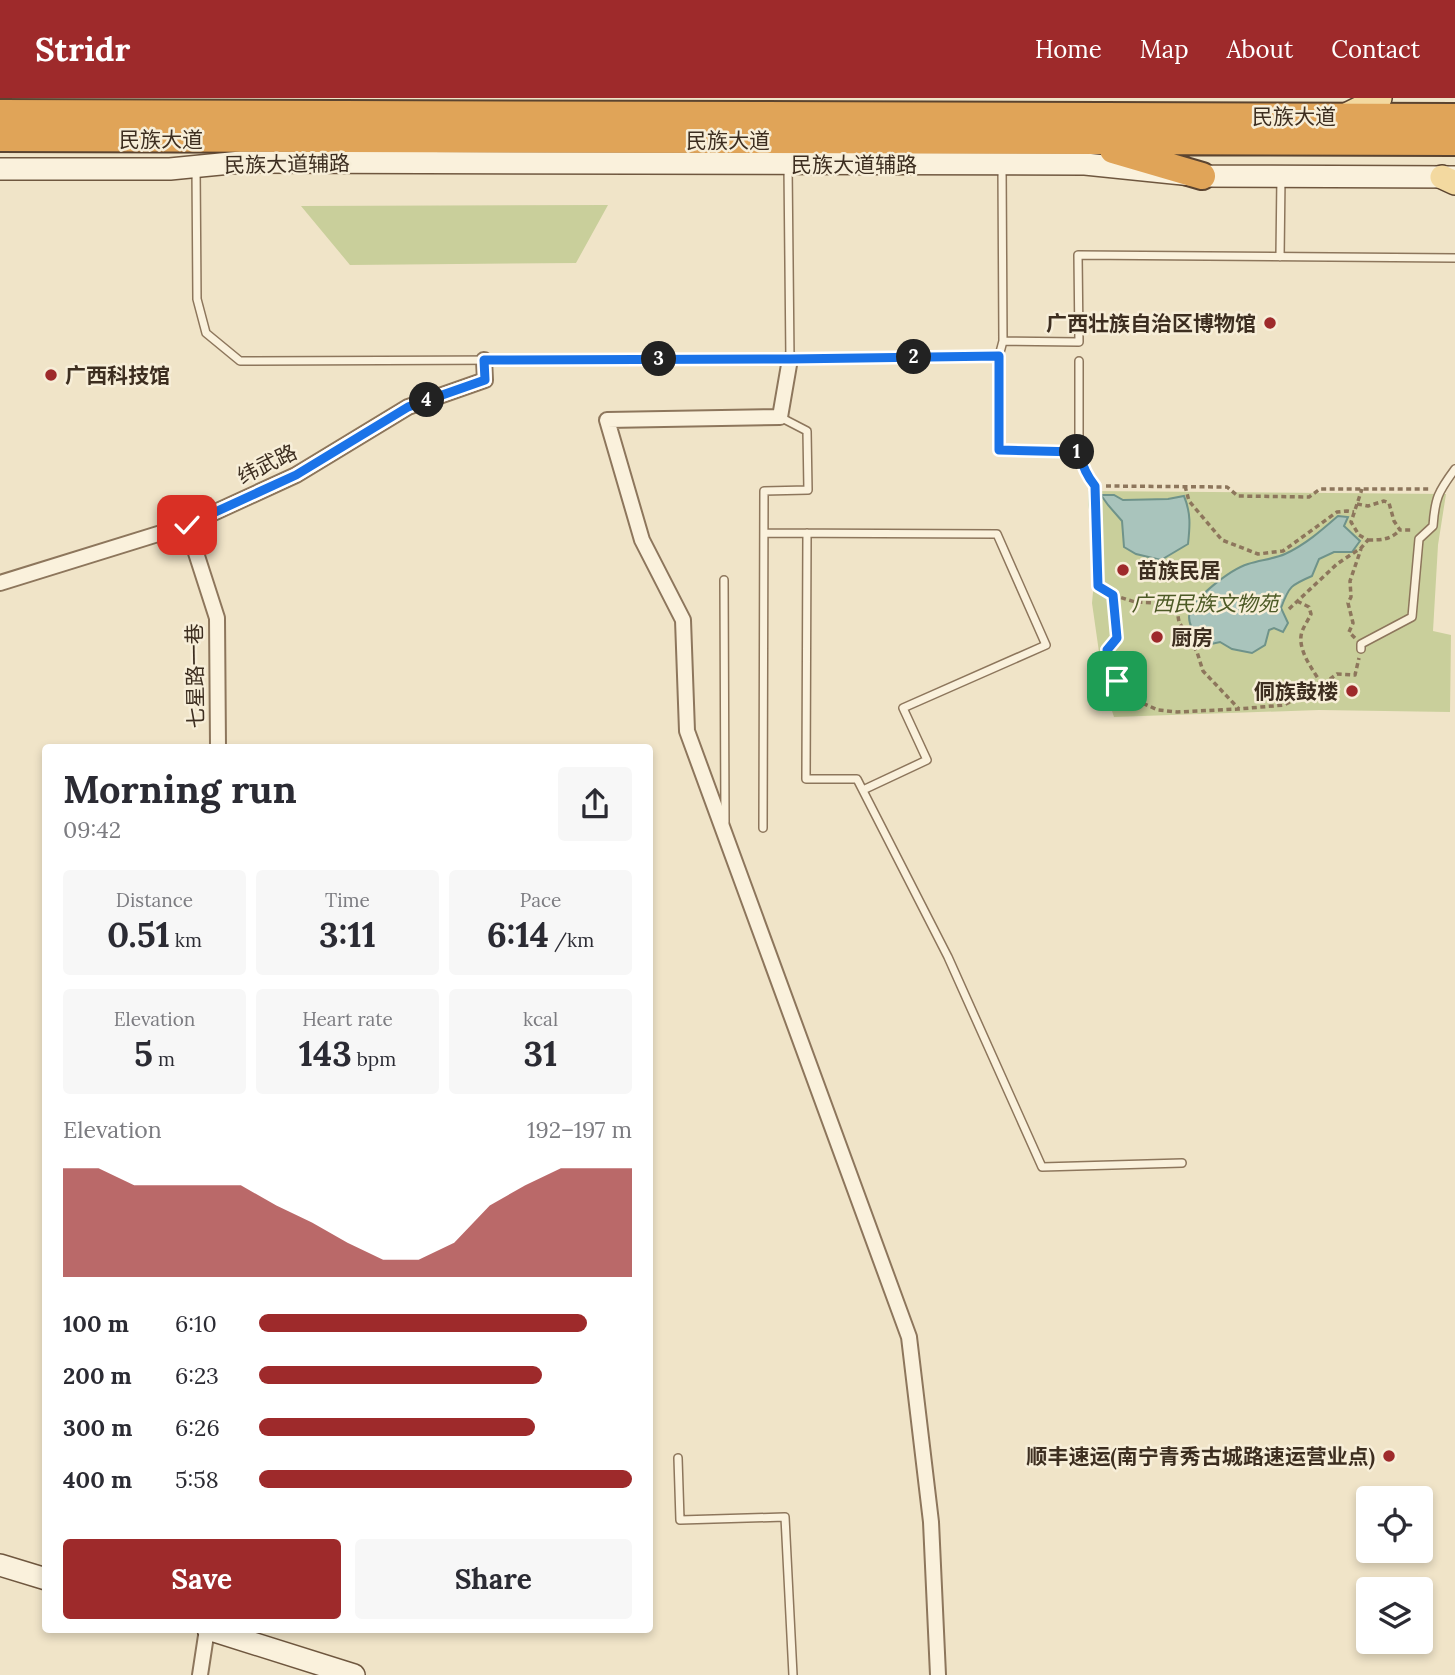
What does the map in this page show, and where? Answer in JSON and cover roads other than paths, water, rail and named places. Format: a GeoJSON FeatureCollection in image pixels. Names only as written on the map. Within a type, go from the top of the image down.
{"type":"FeatureCollection","features":[{"type":"Feature","properties":{"kind":"highway"},"geometry":{"type":"LineString","coordinates":[[97,98],[130,113]]}},
{"type":"Feature","properties":{"kind":"highway","name":"民族大道"},"geometry":{"type":"LineString","coordinates":[[0,113],[1455,117]]}},
{"type":"Feature","properties":{"kind":"highway","name":"民族大道"},"geometry":{"type":"LineString","coordinates":[[0,138],[1455,142]]}},
{"type":"Feature","properties":{"kind":"highway"},"geometry":{"type":"LineString","coordinates":[[1085,141],[1202,176]]}},
{"type":"Feature","properties":{"kind":"main road"},"geometry":{"type":"LineString","coordinates":[[1342,117],[1380,98]]}},
{"type":"Feature","properties":{"kind":"street","name":"民族大道辅路"},"geometry":{"type":"LineString","coordinates":[[0,169],[170,169],[241,162],[1085,164],[1202,176],[1451,179]]}},
{"type":"Feature","properties":{"kind":"street"},"geometry":{"type":"LineString","coordinates":[[790,359],[780,417],[607,420],[642,540],[683,620],[687,731],[909,1337],[931,1522],[939,1675]]}},
{"type":"Feature","properties":{"kind":"street","name":"纬武路"},"geometry":{"type":"LineString","coordinates":[[0,583],[187,525],[296,475],[408,407],[485,380],[484,360]]}},
{"type":"Feature","properties":{"kind":"street","name":"七星路一巷"},"geometry":{"type":"LineString","coordinates":[[187,525],[217,618],[218,744]]}},
{"type":"Feature","properties":{"kind":"street"},"geometry":{"type":"LineString","coordinates":[[0,1565],[42,1578]]}},
{"type":"Feature","properties":{"kind":"street"},"geometry":{"type":"LineString","coordinates":[[200,1675],[206,1633]]}},
{"type":"Feature","properties":{"kind":"street"},"geometry":{"type":"LineString","coordinates":[[220,1633],[354,1675]]}},
{"type":"Feature","properties":{"kind":"lane"},"geometry":{"type":"LineString","coordinates":[[788,163],[790,359]]}},
{"type":"Feature","properties":{"kind":"lane"},"geometry":{"type":"LineString","coordinates":[[1002,164],[1003,341],[999,356],[999,450],[1079,452]]}},
{"type":"Feature","properties":{"kind":"lane"},"geometry":{"type":"LineString","coordinates":[[196,167],[197,299],[206,333],[240,361],[999,356]]}},
{"type":"Feature","properties":{"kind":"lane"},"geometry":{"type":"LineString","coordinates":[[1280,257],[1281,176]]}},
{"type":"Feature","properties":{"kind":"lane"},"geometry":{"type":"LineString","coordinates":[[1003,341],[1079,342],[1078,255],[1455,258]]}},
{"type":"Feature","properties":{"kind":"lane"},"geometry":{"type":"LineString","coordinates":[[1079,361],[1079,452],[1082,466],[1095,486]]}},
{"type":"Feature","properties":{"kind":"lane"},"geometry":{"type":"LineString","coordinates":[[763,828],[764,491],[808,490],[807,431],[780,417]]}},
{"type":"Feature","properties":{"kind":"lane"},"geometry":{"type":"LineString","coordinates":[[1361,646],[1412,617],[1419,539],[1433,526],[1435,503],[1455,469]]}},
{"type":"Feature","properties":{"kind":"lane"},"geometry":{"type":"LineString","coordinates":[[764,533],[998,534],[1046,645],[903,708],[927,761],[863,790]]}},
{"type":"Feature","properties":{"kind":"lane"},"geometry":{"type":"LineString","coordinates":[[807,533],[806,779],[857,779],[948,957],[1042,1167],[1182,1163]]}},
{"type":"Feature","properties":{"kind":"lane"},"geometry":{"type":"LineString","coordinates":[[724,580],[725,833]]}},
{"type":"Feature","properties":{"kind":"lane"},"geometry":{"type":"LineString","coordinates":[[678,1458],[680,1520],[785,1517],[793,1675]]}},
{"type":"Feature","properties":{"kind":"water"},"geometry":{"type":"Polygon","coordinates":[[[1101,495],[1114,495],[1123,500],[1184,496],[1189,520],[1188,544],[1161,560],[1136,554],[1124,547],[1122,521],[1101,495]]]}},
{"type":"Feature","properties":{"kind":"water"},"geometry":{"type":"Polygon","coordinates":[[[1338,516],[1348,517],[1344,526],[1360,541],[1352,552],[1334,552],[1319,559],[1312,576],[1292,587],[1281,608],[1288,623],[1283,632],[1274,628],[1269,630],[1265,645],[1252,653],[1232,649],[1220,642],[1202,646],[1189,617],[1196,602],[1204,594],[1241,567],[1281,556],[1292,550],[1338,516]]]}},
{"type":"Feature","properties":{"kind":"place","name":"广西壮族自治区博物馆"},"geometry":{"type":"Point","coordinates":[1270,323]}},
{"type":"Feature","properties":{"kind":"place","name":"广西科技馆"},"geometry":{"type":"Point","coordinates":[51,375]}},
{"type":"Feature","properties":{"kind":"place","name":"苗族民居"},"geometry":{"type":"Point","coordinates":[1123,570]}},
{"type":"Feature","properties":{"kind":"place","name":"厨房"},"geometry":{"type":"Point","coordinates":[1157,637]}},
{"type":"Feature","properties":{"kind":"place","name":"侗族鼓楼"},"geometry":{"type":"Point","coordinates":[1352,691]}},
{"type":"Feature","properties":{"kind":"place","name":"顺丰速运(南宁青秀古城路速运营业点)"},"geometry":{"type":"Point","coordinates":[1389,1456]}},
{"type":"Feature","properties":{"kind":"park label","name":"广西民族文物苑"},"geometry":{"type":"Point","coordinates":[1205,603]}}]}
